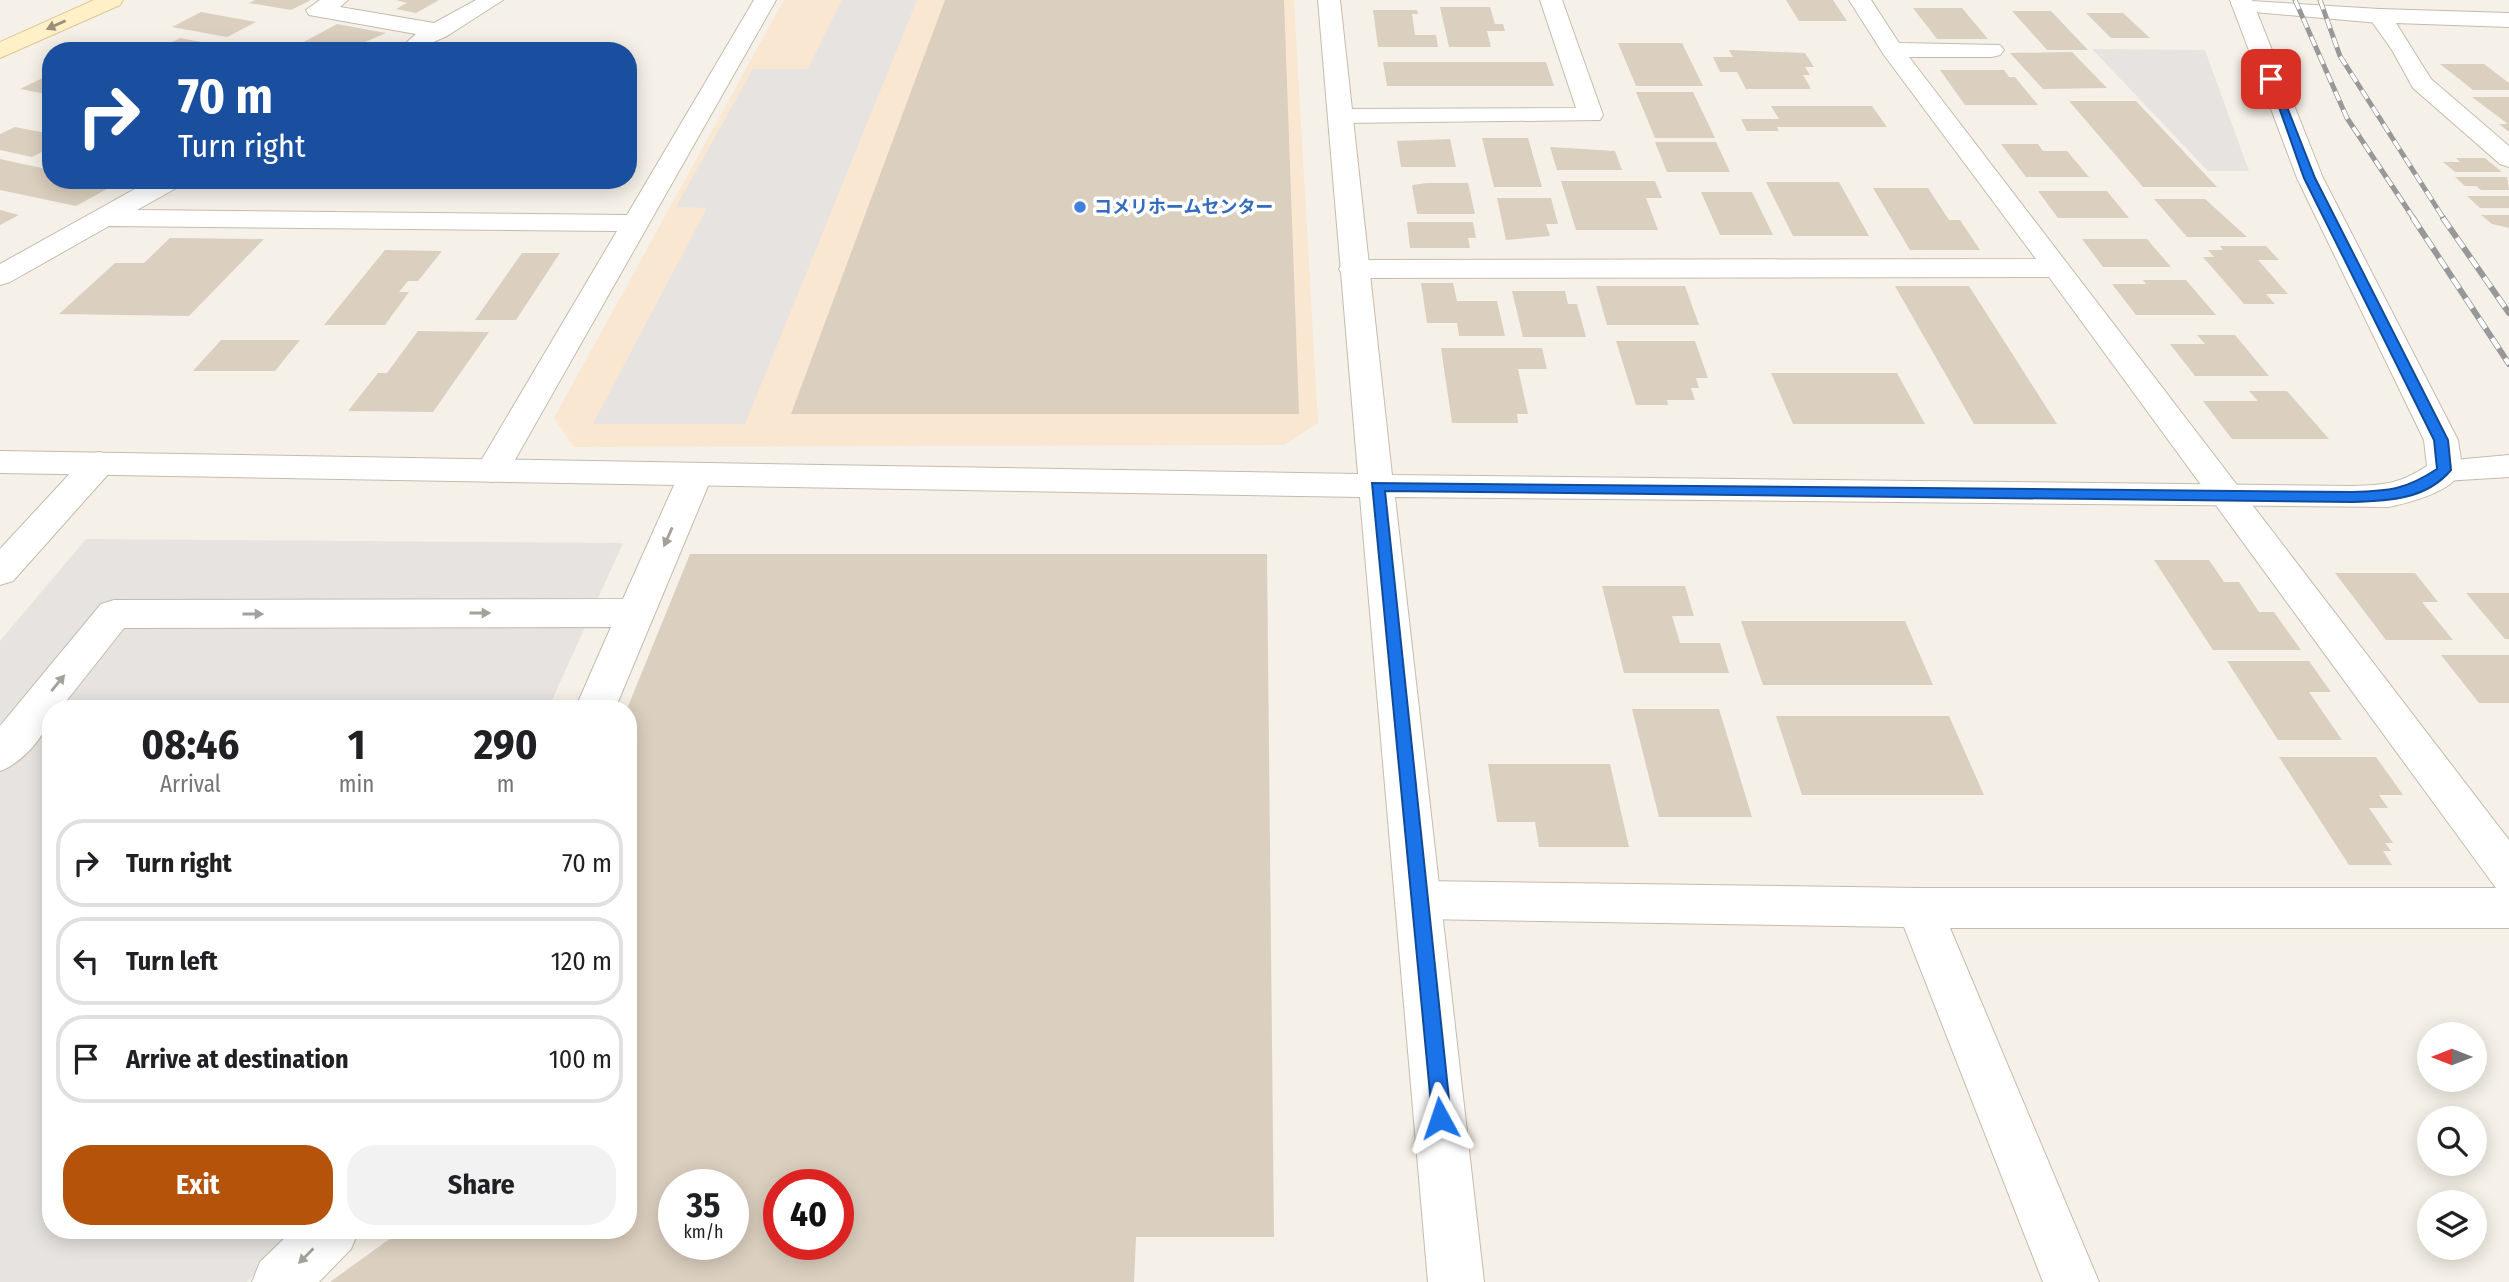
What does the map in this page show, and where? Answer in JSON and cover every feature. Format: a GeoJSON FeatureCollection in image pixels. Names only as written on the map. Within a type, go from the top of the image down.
{"type":"FeatureCollection","features":[{"type":"Feature","properties":{"kind":"main road"},"geometry":{"type":"LineString","coordinates":[[0,51],[112,0]]}},
{"type":"Feature","properties":{"kind":"street"},"geometry":{"type":"LineString","coordinates":[[337,0],[317,10],[439,31]]}},
{"type":"Feature","properties":{"kind":"street"},"geometry":{"type":"LineString","coordinates":[[419,42],[492,0]]}},
{"type":"Feature","properties":{"kind":"street"},"geometry":{"type":"LineString","coordinates":[[492,471],[765,0]]}},
{"type":"Feature","properties":{"kind":"street"},"geometry":{"type":"LineString","coordinates":[[1329,0],[1342,116],[1353,269],[1420,900],[1456,1282]]}},
{"type":"Feature","properties":{"kind":"street"},"geometry":{"type":"LineString","coordinates":[[1342,116],[1591,115],[1551,0]]}},
{"type":"Feature","properties":{"kind":"street"},"geometry":{"type":"LineString","coordinates":[[1860,0],[1892,50],[2230,496],[2509,874]]}},
{"type":"Feature","properties":{"kind":"street"},"geometry":{"type":"LineString","coordinates":[[2444,470],[2441,440],[2310,178],[2242,2],[2379,16],[2509,20]]}},
{"type":"Feature","properties":{"kind":"street"},"geometry":{"type":"LineString","coordinates":[[2379,16],[2403,49],[2421,83],[2509,159]]}},
{"type":"Feature","properties":{"kind":"street"},"geometry":{"type":"LineString","coordinates":[[1892,50],[1992,50]]}},
{"type":"Feature","properties":{"kind":"street"},"geometry":{"type":"LineString","coordinates":[[0,276],[155,189]]}},
{"type":"Feature","properties":{"kind":"street"},"geometry":{"type":"LineString","coordinates":[[104,218],[635,223]]}},
{"type":"Feature","properties":{"kind":"street"},"geometry":{"type":"LineString","coordinates":[[1353,269],[2058,268]]}},
{"type":"Feature","properties":{"kind":"street"},"geometry":{"type":"LineString","coordinates":[[0,462],[1377,486],[2230,496],[2389,496],[2416,489],[2444,470],[2509,466]]}},
{"type":"Feature","properties":{"kind":"street"},"geometry":{"type":"LineString","coordinates":[[0,572],[99,463]]}},
{"type":"Feature","properties":{"kind":"street"},"geometry":{"type":"LineString","coordinates":[[599,700],[696,474]]}},
{"type":"Feature","properties":{"kind":"street"},"geometry":{"type":"LineString","coordinates":[[44,700],[114,614],[634,613]]}},
{"type":"Feature","properties":{"kind":"street"},"geometry":{"type":"LineString","coordinates":[[0,755],[42,703]]}},
{"type":"Feature","properties":{"kind":"street"},"geometry":{"type":"LineString","coordinates":[[1420,900],[1919,908],[2509,908]]}},
{"type":"Feature","properties":{"kind":"street"},"geometry":{"type":"LineString","coordinates":[[1919,908],[2071,1282]]}},
{"type":"Feature","properties":{"kind":"street"},"geometry":{"type":"LineString","coordinates":[[280,1282],[323,1239]]}},
{"type":"Feature","properties":{"kind":"shaded area","name":"コメリホームセンター"},"geometry":{"type":"Polygon","coordinates":[[[784,0],[1294,0],[1318,423],[1284,445],[574,447],[554,418],[784,0]]]}},
{"type":"Feature","properties":{"kind":"shaded area"},"geometry":{"type":"Polygon","coordinates":[[[842,0],[917,0],[745,424],[593,424],[707,208],[676,207],[753,69],[808,69],[842,0]]]}},
{"type":"Feature","properties":{"kind":"shaded area"},"geometry":{"type":"Polygon","coordinates":[[[2092,49],[2205,50],[2249,171],[2208,171],[2092,49]]]}},
{"type":"Feature","properties":{"kind":"shaded area"},"geometry":{"type":"Polygon","coordinates":[[[86,539],[623,543],[552,700],[42,700],[42,1239],[288,1239],[247,1282],[0,1282],[0,641],[86,539]]]}},
{"type":"Feature","properties":{"kind":"building"},"geometry":{"type":"Polygon","coordinates":[[[255,0],[311,0],[291,10],[249,3],[255,0]]]}},
{"type":"Feature","properties":{"kind":"building"},"geometry":{"type":"Polygon","coordinates":[[[396,0],[439,0],[416,13],[396,9],[407,3],[396,0]]]}},
{"type":"Feature","properties":{"kind":"building","name":"コメリホームセンター"},"geometry":{"type":"Polygon","coordinates":[[[945,0],[1284,0],[1299,414],[791,414],[945,0]]]}},
{"type":"Feature","properties":{"kind":"building"},"geometry":{"type":"Polygon","coordinates":[[[1786,0],[1833,0],[1847,21],[1799,21],[1786,0]]]}},
{"type":"Feature","properties":{"kind":"building"},"geometry":{"type":"Polygon","coordinates":[[[1440,7],[1490,7],[1495,24],[1503,24],[1505,31],[1487,31],[1491,47],[1449,47],[1440,7]]]}},
{"type":"Feature","properties":{"kind":"building"},"geometry":{"type":"Polygon","coordinates":[[[1913,8],[1962,8],[1988,39],[1937,39],[1913,8]]]}},
{"type":"Feature","properties":{"kind":"building"},"geometry":{"type":"Polygon","coordinates":[[[1373,10],[1417,10],[1418,14],[1412,14],[1415,35],[1436,35],[1438,47],[1378,47],[1373,10]]]}},
{"type":"Feature","properties":{"kind":"building"},"geometry":{"type":"Polygon","coordinates":[[[2012,11],[2051,11],[2088,50],[2047,50],[2012,11]]]}},
{"type":"Feature","properties":{"kind":"building"},"geometry":{"type":"Polygon","coordinates":[[[201,12],[256,22],[227,37],[172,27],[201,12]]]}},
{"type":"Feature","properties":{"kind":"building"},"geometry":{"type":"Polygon","coordinates":[[[2086,13],[2123,13],[2150,38],[2111,38],[2086,13]]]}},
{"type":"Feature","properties":{"kind":"building"},"geometry":{"type":"Polygon","coordinates":[[[337,24],[386,33],[365,42],[304,42],[337,24]]]}},
{"type":"Feature","properties":{"kind":"building"},"geometry":{"type":"Polygon","coordinates":[[[180,38],[201,42],[172,42],[180,38]]]}},
{"type":"Feature","properties":{"kind":"building"},"geometry":{"type":"Polygon","coordinates":[[[1618,43],[1682,43],[1703,86],[1636,86],[1618,43]]]}},
{"type":"Feature","properties":{"kind":"building"},"geometry":{"type":"Polygon","coordinates":[[[1729,50],[1805,53],[1814,67],[1805,67],[1810,75],[1803,75],[1811,89],[1746,89],[1737,72],[1720,72],[1713,57],[1733,57],[1729,50]]]}},
{"type":"Feature","properties":{"kind":"building"},"geometry":{"type":"Polygon","coordinates":[[[2072,52],[2107,88],[2043,89],[2010,53],[2072,52]]]}},
{"type":"Feature","properties":{"kind":"building"},"geometry":{"type":"Polygon","coordinates":[[[1383,62],[1546,62],[1554,86],[1387,86],[1383,62]]]}},
{"type":"Feature","properties":{"kind":"building"},"geometry":{"type":"Polygon","coordinates":[[[2440,64],[2484,64],[2509,83],[2509,90],[2473,90],[2440,64]]]}},
{"type":"Feature","properties":{"kind":"building"},"geometry":{"type":"Polygon","coordinates":[[[1940,70],[2004,70],[2009,77],[2015,77],[2038,105],[1965,105],[1940,70]]]}},
{"type":"Feature","properties":{"kind":"building"},"geometry":{"type":"Polygon","coordinates":[[[42,78],[42,93],[20,89],[42,78]]]}},
{"type":"Feature","properties":{"kind":"building"},"geometry":{"type":"Polygon","coordinates":[[[1636,92],[1693,92],[1715,138],[1655,138],[1636,92]]]}},
{"type":"Feature","properties":{"kind":"building"},"geometry":{"type":"Polygon","coordinates":[[[2472,97],[2509,97],[2509,132],[2499,124],[2508,124],[2472,97]]]}},
{"type":"Feature","properties":{"kind":"building"},"geometry":{"type":"Polygon","coordinates":[[[2069,101],[2136,101],[2217,187],[2143,187],[2069,101]]]}},
{"type":"Feature","properties":{"kind":"building"},"geometry":{"type":"Polygon","coordinates":[[[1771,106],[1872,106],[1887,127],[1777,127],[1779,131],[1747,131],[1741,119],[1779,119],[1771,106]]]}},
{"type":"Feature","properties":{"kind":"building"},"geometry":{"type":"Polygon","coordinates":[[[15,127],[42,132],[42,152],[32,157],[0,150],[0,134],[15,127]]]}},
{"type":"Feature","properties":{"kind":"building"},"geometry":{"type":"Polygon","coordinates":[[[1482,138],[1528,138],[1542,187],[1494,187],[1482,138]]]}},
{"type":"Feature","properties":{"kind":"building"},"geometry":{"type":"Polygon","coordinates":[[[1450,139],[1456,167],[1401,167],[1397,141],[1450,139]]]}},
{"type":"Feature","properties":{"kind":"building"},"geometry":{"type":"Polygon","coordinates":[[[1655,142],[1716,142],[1730,172],[1667,172],[1655,142]]]}},
{"type":"Feature","properties":{"kind":"building"},"geometry":{"type":"Polygon","coordinates":[[[2001,144],[2038,144],[2043,151],[2067,151],[2089,177],[2026,177],[2001,144]]]}},
{"type":"Feature","properties":{"kind":"building"},"geometry":{"type":"Polygon","coordinates":[[[1550,147],[1615,151],[1622,170],[1557,170],[1550,147]]]}},
{"type":"Feature","properties":{"kind":"building"},"geometry":{"type":"Polygon","coordinates":[[[2456,158],[2485,158],[2502,172],[2455,172],[2443,162],[2460,162],[2456,158]]]}},
{"type":"Feature","properties":{"kind":"building"},"geometry":{"type":"Polygon","coordinates":[[[0,159],[42,168],[42,189],[107,189],[76,206],[0,190],[0,159]]]}},
{"type":"Feature","properties":{"kind":"building"},"geometry":{"type":"Polygon","coordinates":[[[2455,177],[2507,177],[2509,190],[2481,190],[2476,186],[2465,186],[2455,177]]]}},
{"type":"Feature","properties":{"kind":"building"},"geometry":{"type":"Polygon","coordinates":[[[1561,181],[1655,181],[1662,198],[1646,198],[1658,230],[1576,230],[1561,181]]]}},
{"type":"Feature","properties":{"kind":"building"},"geometry":{"type":"Polygon","coordinates":[[[1766,182],[1839,182],[1869,236],[1793,236],[1766,182]]]}},
{"type":"Feature","properties":{"kind":"building"},"geometry":{"type":"Polygon","coordinates":[[[1468,183],[1475,214],[1417,214],[1412,185],[1468,183]]]}},
{"type":"Feature","properties":{"kind":"building"},"geometry":{"type":"Polygon","coordinates":[[[1873,188],[1928,188],[1949,220],[1960,220],[1980,250],[1910,250],[1873,188]]]}},
{"type":"Feature","properties":{"kind":"building"},"geometry":{"type":"Polygon","coordinates":[[[2038,191],[2107,191],[2129,218],[2058,218],[2038,191]]]}},
{"type":"Feature","properties":{"kind":"building"},"geometry":{"type":"Polygon","coordinates":[[[1701,192],[1752,192],[1773,235],[1720,235],[1701,192]]]}},
{"type":"Feature","properties":{"kind":"building"},"geometry":{"type":"Polygon","coordinates":[[[2467,196],[2509,196],[2509,208],[2480,208],[2467,196]]]}},
{"type":"Feature","properties":{"kind":"building"},"geometry":{"type":"Polygon","coordinates":[[[1497,198],[1551,198],[1558,224],[1546,224],[1550,236],[1506,240],[1497,198]]]}},
{"type":"Feature","properties":{"kind":"building"},"geometry":{"type":"Polygon","coordinates":[[[2154,199],[2205,199],[2247,237],[2187,237],[2154,199]]]}},
{"type":"Feature","properties":{"kind":"building"},"geometry":{"type":"Polygon","coordinates":[[[0,210],[19,215],[0,225],[0,210]]]}},
{"type":"Feature","properties":{"kind":"building"},"geometry":{"type":"Polygon","coordinates":[[[2481,215],[2509,215],[2509,228],[2492,224],[2481,215]]]}},
{"type":"Feature","properties":{"kind":"building"},"geometry":{"type":"Polygon","coordinates":[[[1407,222],[1473,222],[1476,238],[1468,238],[1470,248],[1410,248],[1407,222]]]}},
{"type":"Feature","properties":{"kind":"building"},"geometry":{"type":"Polygon","coordinates":[[[170,238],[264,239],[189,316],[59,314],[115,263],[144,263],[170,238]]]}},
{"type":"Feature","properties":{"kind":"building"},"geometry":{"type":"Polygon","coordinates":[[[2082,239],[2147,239],[2171,267],[2103,267],[2082,239]]]}},
{"type":"Feature","properties":{"kind":"building"},"geometry":{"type":"Polygon","coordinates":[[[2220,246],[2266,246],[2279,260],[2258,260],[2288,294],[2266,294],[2275,304],[2244,304],[2203,257],[2214,257],[2208,250],[2223,250],[2220,246]]]}},
{"type":"Feature","properties":{"kind":"building"},"geometry":{"type":"Polygon","coordinates":[[[385,250],[442,251],[418,281],[408,281],[399,292],[409,292],[385,325],[324,325],[385,250]]]}},
{"type":"Feature","properties":{"kind":"building"},"geometry":{"type":"Polygon","coordinates":[[[522,253],[560,253],[516,320],[475,320],[522,253]]]}},
{"type":"Feature","properties":{"kind":"building"},"geometry":{"type":"Polygon","coordinates":[[[2143,280],[2186,280],[2216,315],[2136,315],[2112,284],[2146,284],[2143,280]]]}},
{"type":"Feature","properties":{"kind":"building"},"geometry":{"type":"Polygon","coordinates":[[[1421,283],[1453,283],[1457,301],[1497,301],[1505,336],[1459,336],[1457,323],[1427,323],[1421,283]]]}},
{"type":"Feature","properties":{"kind":"building"},"geometry":{"type":"Polygon","coordinates":[[[1596,286],[1685,286],[1699,325],[1607,325],[1596,286]]]}},
{"type":"Feature","properties":{"kind":"building"},"geometry":{"type":"Polygon","coordinates":[[[1895,286],[1969,286],[2057,424],[1974,424],[1895,286]]]}},
{"type":"Feature","properties":{"kind":"building"},"geometry":{"type":"Polygon","coordinates":[[[1512,291],[1565,291],[1568,304],[1577,304],[1586,337],[1523,337],[1512,291]]]}},
{"type":"Feature","properties":{"kind":"building"},"geometry":{"type":"Polygon","coordinates":[[[418,331],[489,332],[433,412],[348,411],[378,373],[387,373],[418,331]]]}},
{"type":"Feature","properties":{"kind":"building"},"geometry":{"type":"Polygon","coordinates":[[[2197,335],[2235,335],[2269,376],[2195,376],[2170,344],[2205,344],[2197,335]]]}},
{"type":"Feature","properties":{"kind":"building"},"geometry":{"type":"Polygon","coordinates":[[[221,340],[300,340],[275,371],[193,371],[221,340]]]}},
{"type":"Feature","properties":{"kind":"building"},"geometry":{"type":"Polygon","coordinates":[[[1616,341],[1695,341],[1708,378],[1696,378],[1699,388],[1691,388],[1695,400],[1667,400],[1668,405],[1636,405],[1616,341]]]}},
{"type":"Feature","properties":{"kind":"building"},"geometry":{"type":"Polygon","coordinates":[[[1441,348],[1542,348],[1547,369],[1518,369],[1528,414],[1517,414],[1518,423],[1452,423],[1441,348]]]}},
{"type":"Feature","properties":{"kind":"building"},"geometry":{"type":"Polygon","coordinates":[[[1771,373],[1897,373],[1925,424],[1793,424],[1771,373]]]}},
{"type":"Feature","properties":{"kind":"building"},"geometry":{"type":"Polygon","coordinates":[[[2249,391],[2287,391],[2329,439],[2232,439],[2203,401],[2258,401],[2249,391]]]}},
{"type":"Feature","properties":{"kind":"building"},"geometry":{"type":"Polygon","coordinates":[[[690,554],[1267,554],[1274,1237],[1136,1237],[1134,1282],[330,1282],[390,1239],[637,1239],[637,700],[631,700],[690,554]]]}},
{"type":"Feature","properties":{"kind":"building"},"geometry":{"type":"Polygon","coordinates":[[[2154,560],[2209,560],[2224,582],[2239,582],[2259,612],[2274,612],[2301,650],[2213,650],[2154,560]]]}},
{"type":"Feature","properties":{"kind":"building"},"geometry":{"type":"Polygon","coordinates":[[[2335,573],[2415,573],[2438,602],[2422,602],[2453,640],[2386,640],[2335,573]]]}},
{"type":"Feature","properties":{"kind":"building"},"geometry":{"type":"Polygon","coordinates":[[[1602,586],[1685,586],[1694,616],[1672,616],[1680,643],[1720,643],[1729,673],[1624,673],[1602,586]]]}},
{"type":"Feature","properties":{"kind":"building"},"geometry":{"type":"Polygon","coordinates":[[[2466,593],[2509,593],[2509,639],[2505,639],[2466,593]]]}},
{"type":"Feature","properties":{"kind":"building"},"geometry":{"type":"Polygon","coordinates":[[[1741,621],[1905,621],[1933,685],[1763,685],[1741,621]]]}},
{"type":"Feature","properties":{"kind":"building"},"geometry":{"type":"Polygon","coordinates":[[[2441,655],[2509,655],[2509,703],[2479,703],[2441,655]]]}},
{"type":"Feature","properties":{"kind":"building"},"geometry":{"type":"Polygon","coordinates":[[[2227,661],[2309,661],[2331,692],[2309,692],[2342,740],[2278,740],[2227,661]]]}},
{"type":"Feature","properties":{"kind":"building"},"geometry":{"type":"Polygon","coordinates":[[[1632,709],[1719,709],[1752,817],[1659,817],[1632,709]]]}},
{"type":"Feature","properties":{"kind":"building"},"geometry":{"type":"Polygon","coordinates":[[[1776,716],[1949,716],[1984,795],[1802,795],[1776,716]]]}},
{"type":"Feature","properties":{"kind":"building"},"geometry":{"type":"Polygon","coordinates":[[[2279,757],[2376,757],[2403,795],[2379,795],[2388,808],[2369,808],[2393,843],[2385,843],[2391,851],[2383,851],[2392,865],[2349,865],[2279,757]]]}},
{"type":"Feature","properties":{"kind":"building"},"geometry":{"type":"Polygon","coordinates":[[[1488,764],[1610,764],[1629,847],[1539,847],[1535,822],[1497,822],[1488,764]]]}},
{"type":"Feature","properties":{"kind":"railway"},"geometry":{"type":"LineString","coordinates":[[2295,0],[2347,118],[2414,219]]}},
{"type":"Feature","properties":{"kind":"railway"},"geometry":{"type":"LineString","coordinates":[[2320,0],[2340,56],[2444,219]]}},
{"type":"Feature","properties":{"kind":"railway"},"geometry":{"type":"LineString","coordinates":[[2413,218],[2509,364]]}},
{"type":"Feature","properties":{"kind":"railway"},"geometry":{"type":"LineString","coordinates":[[2443,218],[2509,313]]}},
{"type":"Feature","properties":{"kind":"place","name":"コメリホームセンター"},"geometry":{"type":"Point","coordinates":[1080,207]}},
{"type":"Feature","properties":{"kind":"route"},"geometry":{"type":"LineString","coordinates":[[1440,1118],[1377,486],[2352,497],[2389,496],[2416,489],[2444,470],[2441,440],[2310,178],[2271,79]]}}]}
